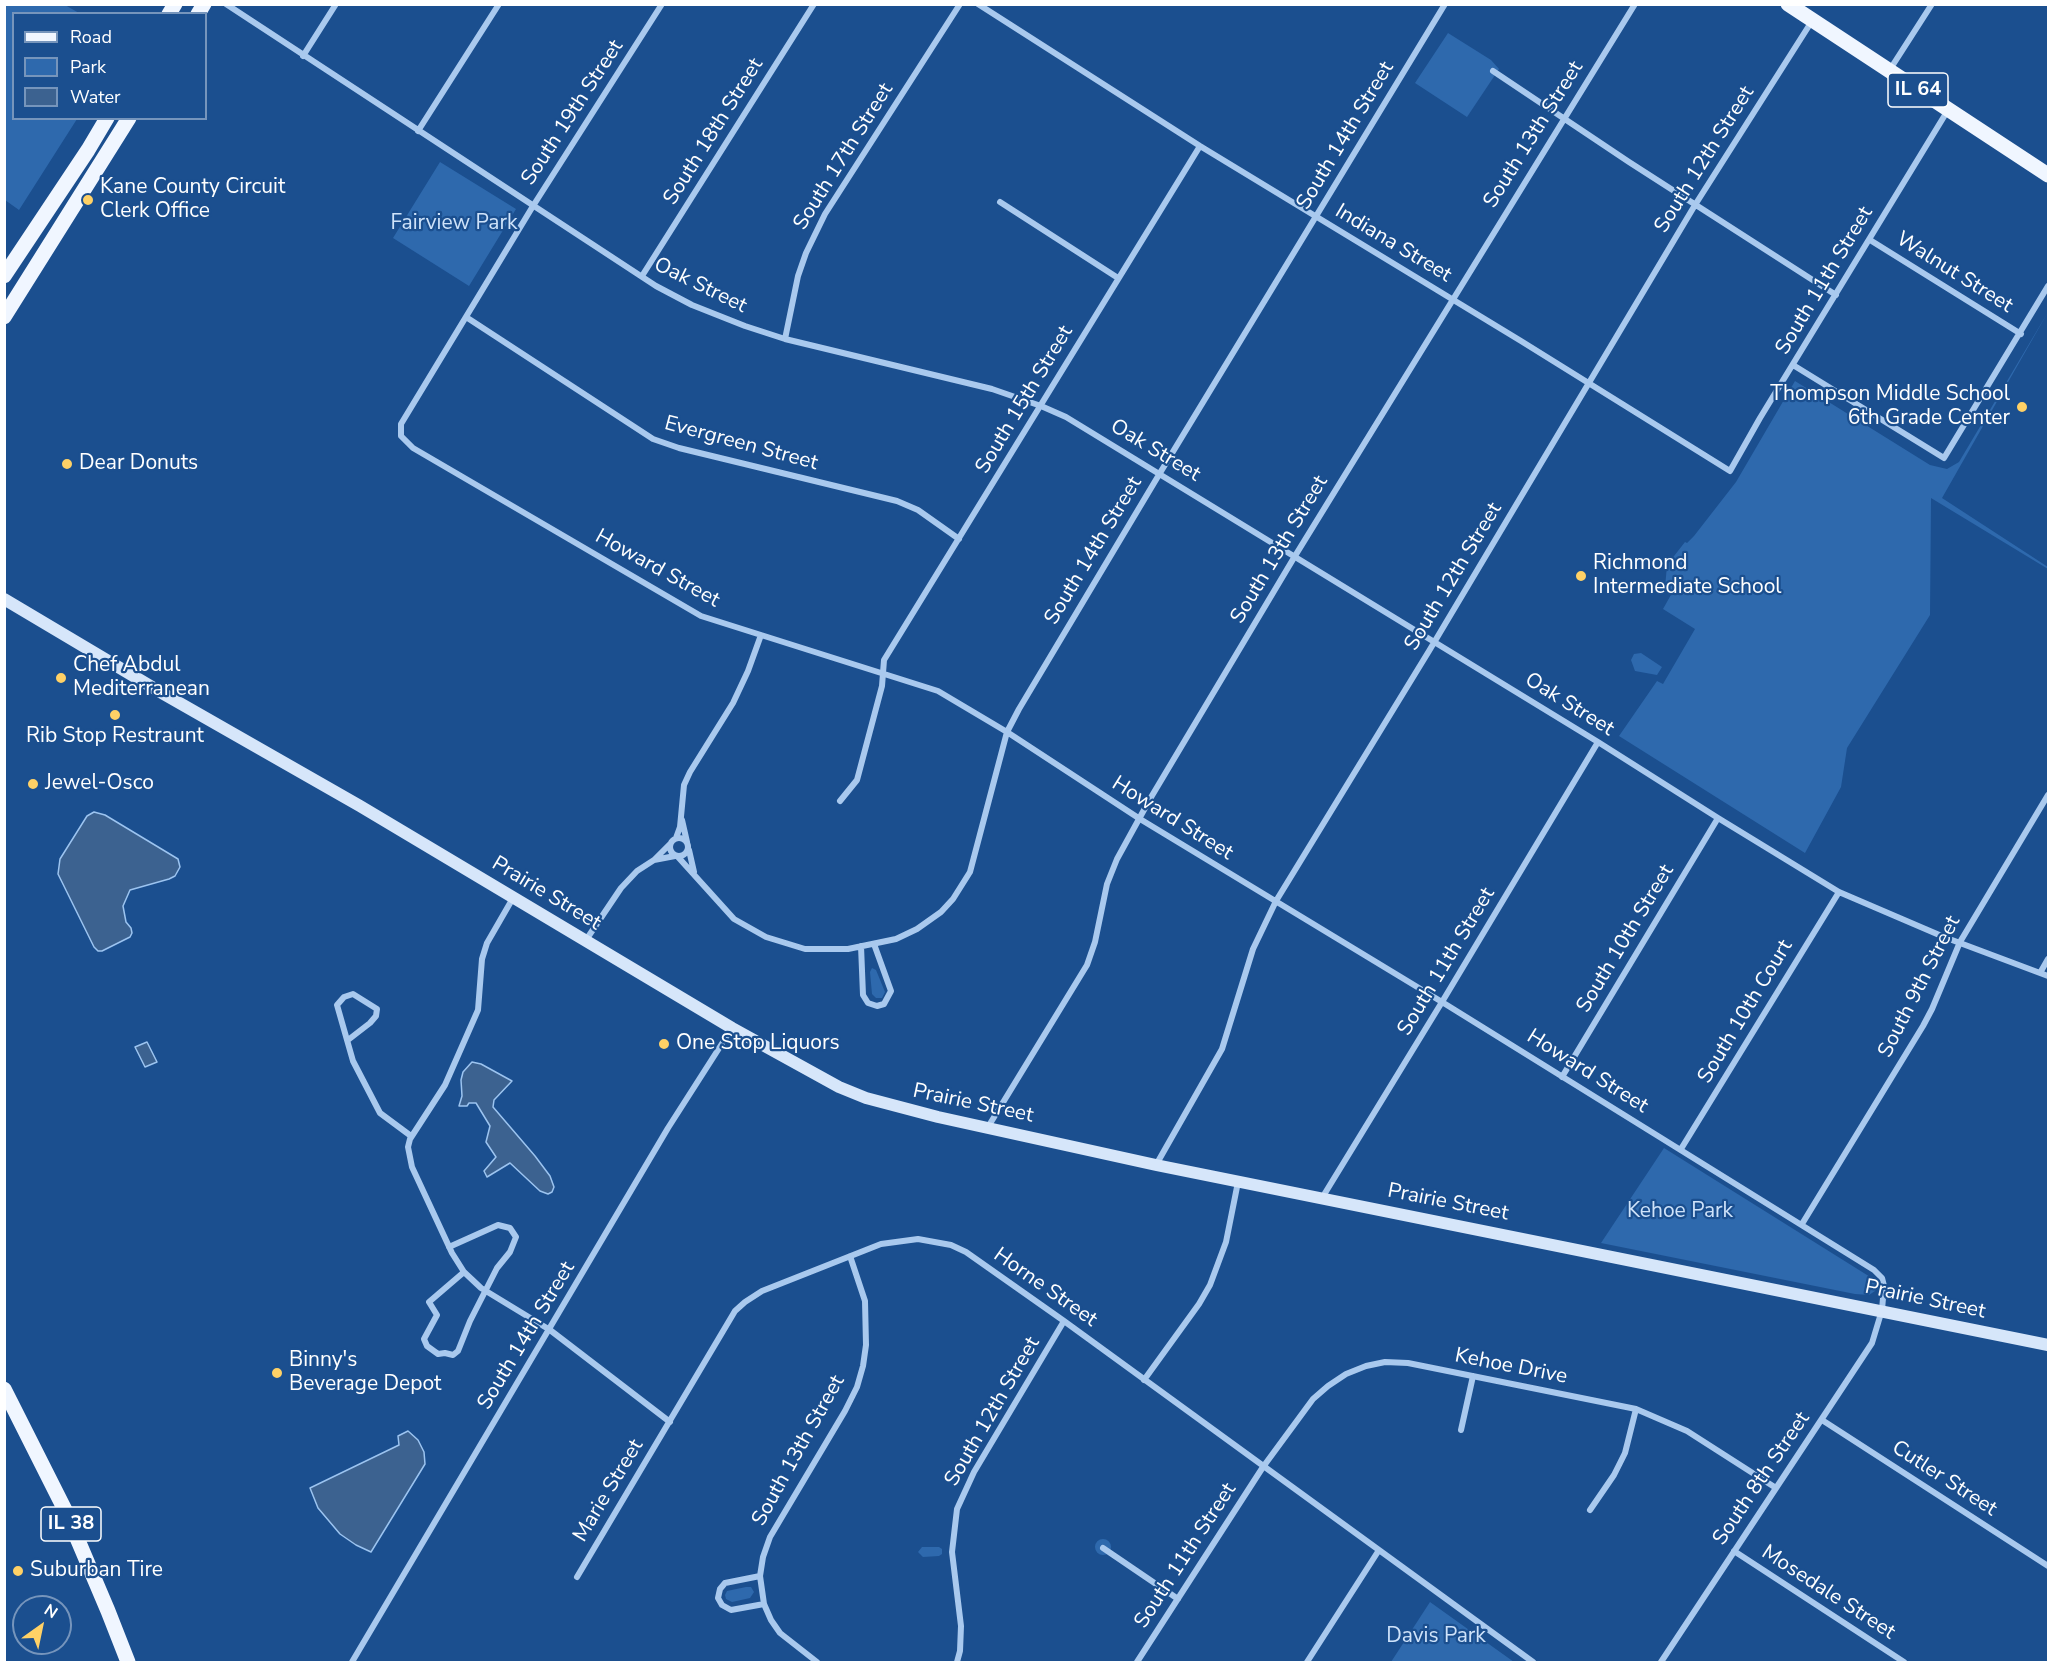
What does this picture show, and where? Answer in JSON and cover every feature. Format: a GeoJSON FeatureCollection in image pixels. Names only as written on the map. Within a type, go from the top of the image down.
{"type":"FeatureCollection","features":[{"type":"Feature","properties":{"kind":"main road","name":"IL 64"},"geometry":{"type":"LineString","coordinates":[[1788,4],[2049,175]]}},
{"type":"Feature","properties":{"kind":"main road"},"geometry":{"type":"LineString","coordinates":[[4,276],[106,120]]}},
{"type":"Feature","properties":{"kind":"main road"},"geometry":{"type":"LineString","coordinates":[[4,316],[128,120]]}},
{"type":"Feature","properties":{"kind":"main road","name":"IL 38"},"geometry":{"type":"LineString","coordinates":[[4,1389],[66,1512],[128,1662]]}},
{"type":"Feature","properties":{"kind":"street","name":"Oak Street"},"geometry":{"type":"LineString","coordinates":[[226,4],[533,206],[642,276],[692,305],[785,339],[965,382],[1041,406],[1075,422],[1839,892],[1869,906],[2049,976]]}},
{"type":"Feature","properties":{"kind":"street"},"geometry":{"type":"LineString","coordinates":[[303,56],[336,4]]}},
{"type":"Feature","properties":{"kind":"street"},"geometry":{"type":"LineString","coordinates":[[418,131],[499,4]]}},
{"type":"Feature","properties":{"kind":"street","name":"South 19th Street"},"geometry":{"type":"LineString","coordinates":[[401,424],[533,206],[662,4]]}},
{"type":"Feature","properties":{"kind":"street","name":"South 18th Street"},"geometry":{"type":"LineString","coordinates":[[642,276],[814,4]]}},
{"type":"Feature","properties":{"kind":"street","name":"South 17th Street"},"geometry":{"type":"LineString","coordinates":[[785,339],[798,276],[806,252],[825,214],[960,4]]}},
{"type":"Feature","properties":{"kind":"street","name":"Indiana Street"},"geometry":{"type":"LineString","coordinates":[[978,4],[1200,146],[1731,470]]}},
{"type":"Feature","properties":{"kind":"street","name":"South 14th Street"},"geometry":{"type":"LineString","coordinates":[[677,856],[734,919],[766,937],[805,949],[849,949],[896,939],[917,929],[941,912],[961,888],[970,872],[1007,732],[1160,473],[1445,4]]}},
{"type":"Feature","properties":{"kind":"street","name":"South 13th Street"},"geometry":{"type":"LineString","coordinates":[[988,1127],[1087,965],[1095,942],[1107,884],[1117,859],[1140,819],[1295,556],[1635,4]]}},
{"type":"Feature","properties":{"kind":"street"},"geometry":{"type":"LineString","coordinates":[[1888,71],[1932,4]]}},
{"type":"Feature","properties":{"kind":"street","name":"South 12th Street"},"geometry":{"type":"LineString","coordinates":[[1156,1165],[1222,1049],[1253,949],[1276,902],[1435,642],[1695,205],[1812,21]]}},
{"type":"Feature","properties":{"kind":"street"},"geometry":{"type":"LineString","coordinates":[[1493,71],[1836,295]]}},
{"type":"Feature","properties":{"kind":"street","name":"South 11th Street"},"geometry":{"type":"LineString","coordinates":[[1731,470],[1760,418],[1948,110]]}},
{"type":"Feature","properties":{"kind":"street","name":"South 15th Street"},"geometry":{"type":"LineString","coordinates":[[840,801],[858,780],[882,686],[884,660],[1200,146]]}},
{"type":"Feature","properties":{"kind":"street"},"geometry":{"type":"LineString","coordinates":[[1000,202],[1118,278]]}},
{"type":"Feature","properties":{"kind":"street","name":"Walnut Street"},"geometry":{"type":"LineString","coordinates":[[1870,240],[2021,334]]}},
{"type":"Feature","properties":{"kind":"street"},"geometry":{"type":"LineString","coordinates":[[1793,365],[1944,459],[2049,286]]}},
{"type":"Feature","properties":{"kind":"street","name":"Evergreen Street"},"geometry":{"type":"LineString","coordinates":[[466,317],[653,439],[897,501],[918,510],[959,539]]}},
{"type":"Feature","properties":{"kind":"street","name":"Howard Street"},"geometry":{"type":"LineString","coordinates":[[401,424],[401,436],[413,448],[701,616],[938,691],[1007,732],[1140,819],[1442,1002],[1874,1270],[1882,1278],[1884,1286],[1882,1310]]}},
{"type":"Feature","properties":{"kind":"street","name":"Prairie Street"},"geometry":{"type":"LineString","coordinates":[[4,599],[162,693],[360,806],[732,1028],[839,1087],[881,1104],[1238,1182],[2049,1345]]}},
{"type":"Feature","properties":{"kind":"street"},"geometry":{"type":"LineString","coordinates":[[586,940],[621,888],[637,871],[654,860],[676,838],[680,827],[684,784],[733,703],[761,635]]}},
{"type":"Feature","properties":{"kind":"street","name":"South 11th Street"},"geometry":{"type":"LineString","coordinates":[[1322,1198],[1598,742]]}},
{"type":"Feature","properties":{"kind":"street","name":"South 9th Street"},"geometry":{"type":"LineString","coordinates":[[1802,1224],[1923,1026],[1960,942],[2049,795]]}},
{"type":"Feature","properties":{"kind":"street"},"geometry":{"type":"LineString","coordinates":[[654,860],[684,855],[688,849],[681,811]]}},
{"type":"Feature","properties":{"kind":"street","name":"South 10th Street"},"geometry":{"type":"LineString","coordinates":[[1562,1077],[1718,818]]}},
{"type":"Feature","properties":{"kind":"street"},"geometry":{"type":"LineString","coordinates":[[676,838],[683,838],[687,842]]}},
{"type":"Feature","properties":{"kind":"street"},"geometry":{"type":"LineString","coordinates":[[670,844],[670,850],[677,856]]}},
{"type":"Feature","properties":{"kind":"street","name":"South 14th Street"},"geometry":{"type":"LineString","coordinates":[[688,849],[695,875]]}},
{"type":"Feature","properties":{"kind":"street","name":"South 10th Court"},"geometry":{"type":"LineString","coordinates":[[1681,1149],[1839,892]]}},
{"type":"Feature","properties":{"kind":"street"},"geometry":{"type":"LineString","coordinates":[[514,897],[487,943],[482,959],[478,1011],[445,1085],[411,1136],[408,1147],[412,1167],[449,1246],[464,1272],[486,1291],[550,1330],[670,1422]]}},
{"type":"Feature","properties":{"kind":"street"},"geometry":{"type":"LineString","coordinates":[[861,946],[863,995],[868,1003],[878,1006],[884,1004],[891,991],[874,944]]}},
{"type":"Feature","properties":{"kind":"street"},"geometry":{"type":"LineString","coordinates":[[2040,973],[2049,959]]}},
{"type":"Feature","properties":{"kind":"street"},"geometry":{"type":"LineString","coordinates":[[348,1040],[370,1023],[376,1016],[377,1009],[353,994],[344,998],[337,1005],[353,1061],[380,1113],[411,1136]]}},
{"type":"Feature","properties":{"kind":"street","name":"South 14th Street"},"geometry":{"type":"LineString","coordinates":[[352,1662],[668,1128],[732,1028]]}},
{"type":"Feature","properties":{"kind":"street"},"geometry":{"type":"LineString","coordinates":[[1144,1380],[1199,1304],[1210,1285],[1222,1255],[1238,1182]]}},
{"type":"Feature","properties":{"kind":"street"},"geometry":{"type":"LineString","coordinates":[[449,1246],[498,1225],[510,1228],[516,1237],[510,1252],[497,1268],[470,1321],[458,1351],[453,1355],[438,1354],[427,1346],[424,1339],[437,1315],[429,1302],[464,1272]]}},
{"type":"Feature","properties":{"kind":"street","name":"Horne Street"},"geometry":{"type":"LineString","coordinates":[[670,1422],[735,1311],[762,1291],[881,1244],[918,1239],[951,1245],[966,1252],[1064,1322],[1533,1662]]}},
{"type":"Feature","properties":{"kind":"street","name":"South 13th Street"},"geometry":{"type":"LineString","coordinates":[[817,1662],[780,1633],[764,1604],[760,1576],[763,1557],[770,1537],[845,1411],[857,1387],[863,1366],[866,1345],[865,1301],[850,1256]]}},
{"type":"Feature","properties":{"kind":"street","name":"South 8th Street"},"geometry":{"type":"LineString","coordinates":[[1661,1662],[1872,1343],[1882,1310]]}},
{"type":"Feature","properties":{"kind":"street","name":"South 12th Street"},"geometry":{"type":"LineString","coordinates":[[957,1662],[961,1626],[952,1552],[957,1509],[974,1472],[1064,1322]]}},
{"type":"Feature","properties":{"kind":"street","name":"Kehoe Drive"},"geometry":{"type":"LineString","coordinates":[[1263,1467],[1313,1399],[1328,1386],[1346,1374],[1385,1362],[1408,1363],[1636,1409],[1687,1431],[1776,1488]]}},
{"type":"Feature","properties":{"kind":"street"},"geometry":{"type":"LineString","coordinates":[[1461,1430],[1473,1376]]}},
{"type":"Feature","properties":{"kind":"street"},"geometry":{"type":"LineString","coordinates":[[1590,1510],[1614,1475],[1625,1453],[1636,1409]]}},
{"type":"Feature","properties":{"kind":"street","name":"Cutler Street"},"geometry":{"type":"LineString","coordinates":[[1822,1420],[2049,1566]]}},
{"type":"Feature","properties":{"kind":"street","name":"Marie Street"},"geometry":{"type":"LineString","coordinates":[[577,1577],[670,1422]]}},
{"type":"Feature","properties":{"kind":"street","name":"South 11th Street"},"geometry":{"type":"LineString","coordinates":[[1137,1662],[1263,1467]]}},
{"type":"Feature","properties":{"kind":"street"},"geometry":{"type":"LineString","coordinates":[[1103,1548],[1178,1599]]}},
{"type":"Feature","properties":{"kind":"street"},"geometry":{"type":"LineString","coordinates":[[1306,1662],[1379,1550]]}},
{"type":"Feature","properties":{"kind":"street","name":"Mosedale Street"},"geometry":{"type":"LineString","coordinates":[[1734,1551],[1904,1662]]}},
{"type":"Feature","properties":{"kind":"street"},"geometry":{"type":"LineString","coordinates":[[760,1576],[725,1583],[720,1589],[718,1598],[722,1605],[731,1610],[764,1604]]}},
{"type":"Feature","properties":{"kind":"green space"},"geometry":{"type":"Polygon","coordinates":[[[4,5],[65,5],[77,12],[12,12],[12,120],[76,120],[19,210],[5,200],[4,5]]]}},
{"type":"Feature","properties":{"kind":"green space"},"geometry":{"type":"Polygon","coordinates":[[[1448,33],[1491,60],[1499,69],[1467,117],[1415,83],[1448,33]]]}},
{"type":"Feature","properties":{"kind":"green space","name":"Fairview Park"},"geometry":{"type":"Polygon","coordinates":[[[440,162],[516,209],[469,286],[393,238],[440,162]]]}},
{"type":"Feature","properties":{"kind":"green space"},"geometry":{"type":"Polygon","coordinates":[[[2048,312],[1942,498],[2048,569],[1931,498],[1930,615],[1847,748],[1841,787],[1805,853],[1619,736],[1657,681],[1663,684],[1695,629],[1663,609],[1672,593],[1665,588],[1667,565],[1685,542],[1687,543],[1694,536],[1736,482],[1795,381],[1930,465],[1947,469],[1959,462],[2048,312]]]}},
{"type":"Feature","properties":{"kind":"green space"},"geometry":{"type":"Polygon","coordinates":[[[1641,653],[1662,667],[1657,675],[1635,671],[1631,660],[1634,654],[1641,653]]]}},
{"type":"Feature","properties":{"kind":"green space"},"geometry":{"type":"Polygon","coordinates":[[[872,968],[876,970],[885,992],[882,998],[876,998],[872,994],[870,972],[872,968]]]}},
{"type":"Feature","properties":{"kind":"green space","name":"Kehoe Park"},"geometry":{"type":"Polygon","coordinates":[[[1664,1148],[1875,1280],[1877,1286],[1875,1291],[1869,1295],[1855,1294],[1601,1243],[1664,1148]]]}},
{"type":"Feature","properties":{"kind":"green space"},"geometry":{"type":"Polygon","coordinates":[[[1103,1539],[1109,1541],[1111,1547],[1109,1553],[1103,1555],[1097,1553],[1095,1547],[1097,1541],[1103,1539]]]}},
{"type":"Feature","properties":{"kind":"green space"},"geometry":{"type":"Polygon","coordinates":[[[922,1547],[939,1547],[942,1549],[942,1554],[923,1557],[918,1552],[922,1547]]]}},
{"type":"Feature","properties":{"kind":"green space"},"geometry":{"type":"Polygon","coordinates":[[[751,1587],[754,1592],[750,1598],[732,1602],[726,1599],[727,1591],[751,1587]]]}},
{"type":"Feature","properties":{"kind":"green space","name":"Davis Park"},"geometry":{"type":"Polygon","coordinates":[[[1430,1602],[1514,1662],[1391,1662],[1430,1602]]]}},
{"type":"Feature","properties":{"kind":"water"},"geometry":{"type":"Polygon","coordinates":[[[94,812],[105,815],[178,859],[180,867],[175,876],[169,879],[130,890],[123,906],[126,922],[132,933],[130,937],[102,951],[94,947],[58,874],[60,859],[87,816],[94,812]]]}},
{"type":"Feature","properties":{"kind":"water"},"geometry":{"type":"Polygon","coordinates":[[[147,1042],[157,1062],[145,1067],[135,1047],[147,1042]]]}},
{"type":"Feature","properties":{"kind":"water"},"geometry":{"type":"Polygon","coordinates":[[[472,1062],[481,1064],[512,1081],[494,1100],[493,1107],[550,1176],[554,1187],[552,1192],[548,1194],[540,1191],[510,1163],[487,1177],[484,1171],[496,1157],[486,1142],[490,1126],[476,1103],[459,1106],[462,1096],[463,1072],[472,1062]]]}},
{"type":"Feature","properties":{"kind":"water"},"geometry":{"type":"Polygon","coordinates":[[[408,1431],[418,1440],[424,1452],[425,1464],[371,1552],[340,1534],[318,1508],[310,1488],[399,1445],[398,1436],[408,1431]]]}},
{"type":"Feature","properties":{"kind":"place","name":"Kane County Circuit Clerk Office"},"geometry":{"type":"Point","coordinates":[88,200]}},
{"type":"Feature","properties":{"kind":"place","name":"Thompson Middle School 6th Grade Center"},"geometry":{"type":"Point","coordinates":[2022,407]}},
{"type":"Feature","properties":{"kind":"place","name":"Dear Donuts"},"geometry":{"type":"Point","coordinates":[67,464]}},
{"type":"Feature","properties":{"kind":"place","name":"Richmond Intermediate School"},"geometry":{"type":"Point","coordinates":[1581,576]}},
{"type":"Feature","properties":{"kind":"place","name":"Chef Abdul Mediterranean"},"geometry":{"type":"Point","coordinates":[61,678]}},
{"type":"Feature","properties":{"kind":"place","name":"Rib Stop Restraunt"},"geometry":{"type":"Point","coordinates":[115,715]}},
{"type":"Feature","properties":{"kind":"place","name":"Jewel-Osco"},"geometry":{"type":"Point","coordinates":[33,784]}},
{"type":"Feature","properties":{"kind":"place","name":"One Stop Liquors"},"geometry":{"type":"Point","coordinates":[664,1044]}},
{"type":"Feature","properties":{"kind":"place","name":"Binny's Beverage Depot"},"geometry":{"type":"Point","coordinates":[277,1373]}},
{"type":"Feature","properties":{"kind":"place","name":"Suburban Tire"},"geometry":{"type":"Point","coordinates":[18,1571]}}]}
